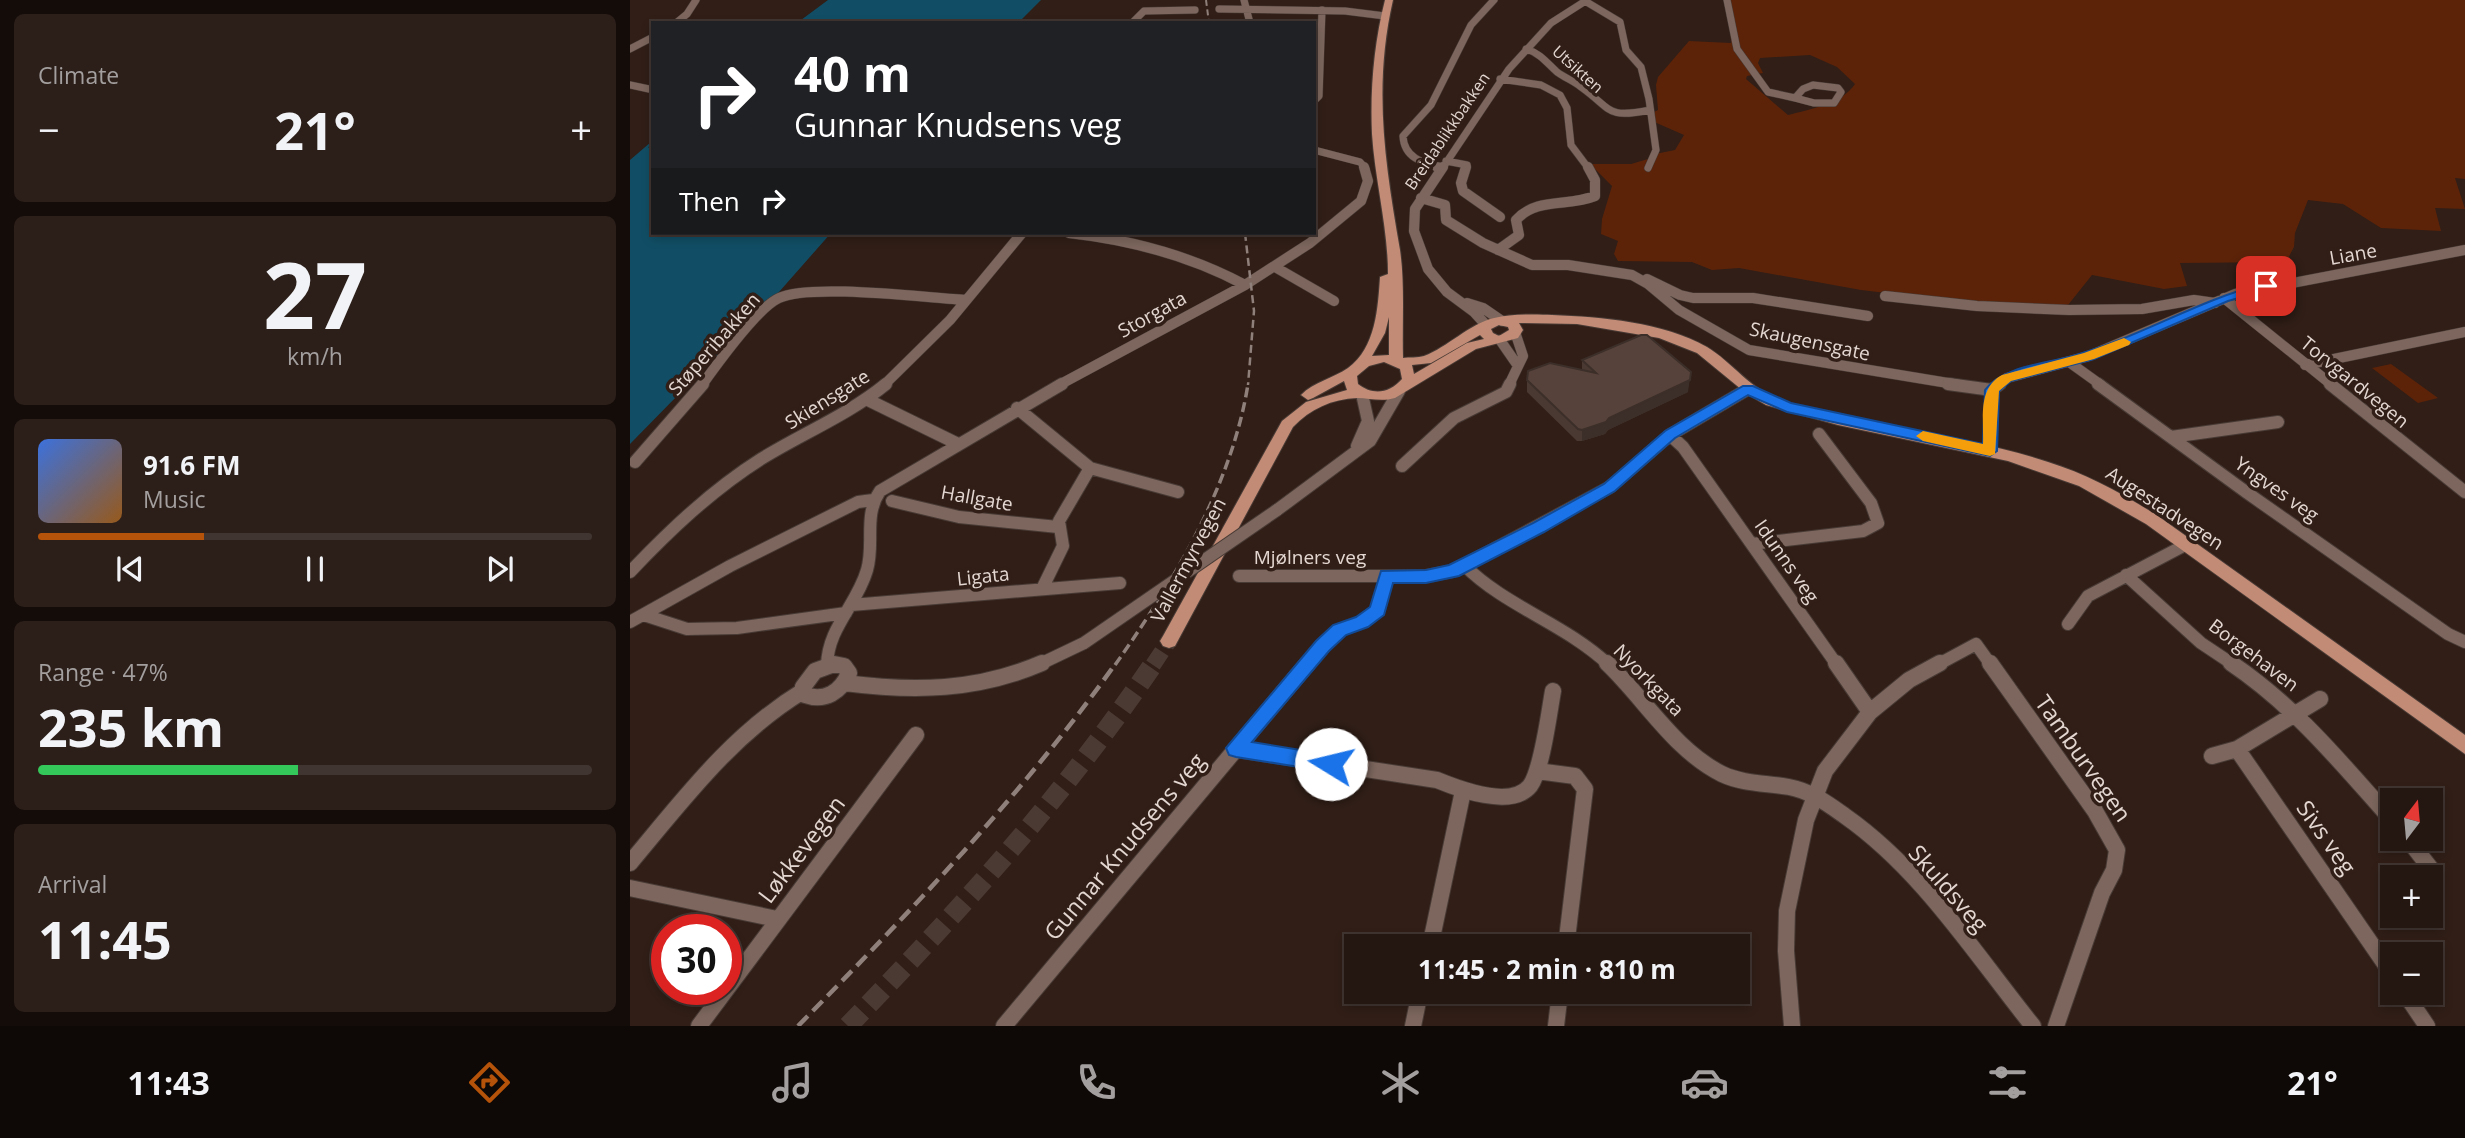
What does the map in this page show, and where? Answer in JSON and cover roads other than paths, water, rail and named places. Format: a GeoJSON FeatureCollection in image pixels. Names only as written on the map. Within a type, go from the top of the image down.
{"type":"FeatureCollection","features":[{"type":"Feature","properties":{"kind":"main road"},"geometry":{"type":"LineString","coordinates":[[1390,0],[1380,38],[1377,133],[1389,232],[1394,251],[1398,361],[1409,372],[1402,388]]}},
{"type":"Feature","properties":{"kind":"main road"},"geometry":{"type":"LineString","coordinates":[[1354,369],[1373,359],[1426,360],[1485,327],[1510,326],[1510,337],[1472,345],[1402,388],[1379,397],[1361,394],[1349,380],[1354,369],[1376,341],[1382,327],[1389,232]]}},
{"type":"Feature","properties":{"kind":"main road","name":"Augestadvegen"},"geometry":{"type":"LineString","coordinates":[[1510,326],[1565,320],[1647,330],[1672,336],[1702,350],[1748,389],[1787,407],[1990,451],[2044,466],[2093,486],[2134,508],[2187,544],[2465,746]]}},
{"type":"Feature","properties":{"kind":"main road"},"geometry":{"type":"LineString","coordinates":[[1485,327],[1487,336],[1499,340]]}},
{"type":"Feature","properties":{"kind":"main road","name":"Vallermyrvegen"},"geometry":{"type":"LineString","coordinates":[[1245,498],[1250,476],[1273,424],[1301,399],[1354,369]]}},
{"type":"Feature","properties":{"kind":"main road","name":"Vallermyrvegen"},"geometry":{"type":"LineString","coordinates":[[1169,641],[1280,434],[1297,412],[1318,400],[1361,394]]}},
{"type":"Feature","properties":{"kind":"street"},"geometry":{"type":"LineString","coordinates":[[678,21],[696,0]]}},
{"type":"Feature","properties":{"kind":"street"},"geometry":{"type":"LineString","coordinates":[[1244,0],[1249,21]]}},
{"type":"Feature","properties":{"kind":"street"},"geometry":{"type":"LineString","coordinates":[[1291,10],[1295,0]]}},
{"type":"Feature","properties":{"kind":"street"},"geometry":{"type":"LineString","coordinates":[[1494,0],[1471,25],[1431,105],[1403,136],[1403,146],[1411,157],[1443,164],[1467,165],[1461,183],[1463,191],[1500,217]]}},
{"type":"Feature","properties":{"kind":"street"},"geometry":{"type":"LineString","coordinates":[[1586,0],[1620,22],[1626,50],[1643,72],[1656,150],[1648,168]]}},
{"type":"Feature","properties":{"kind":"street","name":"Breidablikkbakken"},"geometry":{"type":"LineString","coordinates":[[1485,327],[1435,278],[1417,243],[1413,223],[1415,209],[1500,79],[1558,18],[1586,0]]}},
{"type":"Feature","properties":{"kind":"street"},"geometry":{"type":"LineString","coordinates":[[1727,0],[1734,41],[1742,57],[1768,92],[1794,100],[1829,104],[1838,99],[1841,90],[1808,85],[1800,89],[1794,100]]}},
{"type":"Feature","properties":{"kind":"street"},"geometry":{"type":"LineString","coordinates":[[1219,9],[1322,10],[1385,16]]}},
{"type":"Feature","properties":{"kind":"street"},"geometry":{"type":"LineString","coordinates":[[1166,10],[1167,21]]}},
{"type":"Feature","properties":{"kind":"street"},"geometry":{"type":"LineString","coordinates":[[1134,21],[1144,11],[1195,10]]}},
{"type":"Feature","properties":{"kind":"street"},"geometry":{"type":"LineString","coordinates":[[1316,100],[1319,96],[1322,10]]}},
{"type":"Feature","properties":{"kind":"street"},"geometry":{"type":"LineString","coordinates":[[630,49],[651,38]]}},
{"type":"Feature","properties":{"kind":"street","name":"Utsikten"},"geometry":{"type":"LineString","coordinates":[[1526,49],[1538,52],[1557,72],[1583,89],[1606,111],[1627,114],[1650,110]]}},
{"type":"Feature","properties":{"kind":"street"},"geometry":{"type":"LineString","coordinates":[[1498,250],[1519,235],[1516,220],[1519,215],[1543,204],[1576,202],[1595,196],[1594,172],[1571,147],[1568,111],[1559,94],[1543,86],[1500,79]]}},
{"type":"Feature","properties":{"kind":"street"},"geometry":{"type":"LineString","coordinates":[[630,85],[649,89]]}},
{"type":"Feature","properties":{"kind":"street","name":"Storgata"},"geometry":{"type":"LineString","coordinates":[[873,500],[880,491],[956,443],[1245,285],[1310,243],[1361,201],[1366,192],[1368,173],[1360,162],[1316,151]]}},
{"type":"Feature","properties":{"kind":"street","name":"Skaugensgate"},"geometry":{"type":"LineString","coordinates":[[1421,198],[1443,203],[1447,208],[1446,220],[1450,224],[1532,265],[1583,267],[1652,280],[1680,295],[1693,298],[1753,298],[1868,316]]}},
{"type":"Feature","properties":{"kind":"street","name":"Skiensgate"},"geometry":{"type":"LineString","coordinates":[[630,572],[674,527],[718,489],[763,458],[866,399],[919,351],[1020,235]]}},
{"type":"Feature","properties":{"kind":"street"},"geometry":{"type":"LineString","coordinates":[[1082,235],[1143,244],[1184,255],[1245,285]]}},
{"type":"Feature","properties":{"kind":"street","name":"Liane"},"geometry":{"type":"LineString","coordinates":[[1992,390],[2007,378],[2070,362],[2219,301],[2266,286],[2465,250]]}},
{"type":"Feature","properties":{"kind":"street"},"geometry":{"type":"LineString","coordinates":[[1275,267],[1334,301]]}},
{"type":"Feature","properties":{"kind":"street","name":"Skaugensgate"},"geometry":{"type":"LineString","coordinates":[[1640,278],[1679,310],[1749,350],[1862,371],[1992,390]]}},
{"type":"Feature","properties":{"kind":"street","name":"Støperibakken"},"geometry":{"type":"LineString","coordinates":[[635,462],[695,394],[737,338],[778,298],[804,291],[966,300]]}},
{"type":"Feature","properties":{"kind":"street"},"geometry":{"type":"LineString","coordinates":[[1885,296],[2039,310],[2135,310],[2192,299],[2219,301]]}},
{"type":"Feature","properties":{"kind":"street","name":"Breidablikkbakken"},"geometry":{"type":"LineString","coordinates":[[1460,301],[1483,308],[1510,326]]}},
{"type":"Feature","properties":{"kind":"street","name":"Torvgardvegen"},"geometry":{"type":"LineString","coordinates":[[2219,301],[2305,365],[2465,492]]}},
{"type":"Feature","properties":{"kind":"street"},"geometry":{"type":"LineString","coordinates":[[1402,466],[1454,418],[1506,392],[1523,356],[1510,326]]}},
{"type":"Feature","properties":{"kind":"street"},"geometry":{"type":"LineString","coordinates":[[2305,365],[2465,332]]}},
{"type":"Feature","properties":{"kind":"street"},"geometry":{"type":"LineString","coordinates":[[1499,340],[1518,366]]}},
{"type":"Feature","properties":{"kind":"street","name":"Yngves veg"},"geometry":{"type":"LineString","coordinates":[[2070,362],[2448,634],[2465,642]]}},
{"type":"Feature","properties":{"kind":"street"},"geometry":{"type":"LineString","coordinates":[[845,683],[909,691],[981,685],[1029,670],[1084,643],[1325,477],[1370,440],[1402,388]]}},
{"type":"Feature","properties":{"kind":"street","name":"Mjølners veg"},"geometry":{"type":"LineString","coordinates":[[1239,576],[1440,575],[1610,488],[1670,435],[1748,389]]}},
{"type":"Feature","properties":{"kind":"street"},"geometry":{"type":"LineString","coordinates":[[1990,451],[1992,390]]}},
{"type":"Feature","properties":{"kind":"street"},"geometry":{"type":"LineString","coordinates":[[1354,453],[1369,422],[1369,410],[1361,394]]}},
{"type":"Feature","properties":{"kind":"street"},"geometry":{"type":"LineString","coordinates":[[866,399],[956,443]]}},
{"type":"Feature","properties":{"kind":"street"},"geometry":{"type":"LineString","coordinates":[[1017,408],[1090,468],[1178,492]]}},
{"type":"Feature","properties":{"kind":"street"},"geometry":{"type":"LineString","coordinates":[[2171,437],[2278,422]]}},
{"type":"Feature","properties":{"kind":"street"},"geometry":{"type":"LineString","coordinates":[[1752,544],[1863,530],[1878,523],[1871,503],[1819,434]]}},
{"type":"Feature","properties":{"kind":"street","name":"Idunns veg"},"geometry":{"type":"LineString","coordinates":[[1670,435],[1683,447],[1870,712]]}},
{"type":"Feature","properties":{"kind":"street"},"geometry":{"type":"LineString","coordinates":[[1042,589],[1063,546],[1058,527],[1062,514],[1090,468]]}},
{"type":"Feature","properties":{"kind":"street"},"geometry":{"type":"LineString","coordinates":[[630,622],[711,576],[858,502],[873,500],[869,513],[871,547],[867,572],[829,642],[827,665]]}},
{"type":"Feature","properties":{"kind":"street","name":"Hallgate"},"geometry":{"type":"LineString","coordinates":[[892,501],[959,517],[1058,527]]}},
{"type":"Feature","properties":{"kind":"street"},"geometry":{"type":"LineString","coordinates":[[2068,624],[2088,596],[2187,544]]}},
{"type":"Feature","properties":{"kind":"street","name":"Nyorkgata"},"geometry":{"type":"LineString","coordinates":[[1464,565],[1489,585],[1578,638],[1600,656],[1696,756],[1715,771],[1741,781],[1797,789],[1814,796]]}},
{"type":"Feature","properties":{"kind":"street","name":"Borgehaven"},"geometry":{"type":"LineString","coordinates":[[2126,575],[2201,643],[2265,686],[2295,712],[2380,806]]}},
{"type":"Feature","properties":{"kind":"street","name":"Gunnar Knudsens veg"},"geometry":{"type":"LineString","coordinates":[[1004,1026],[1323,646],[1339,630],[1362,622],[1378,610],[1387,576]]}},
{"type":"Feature","properties":{"kind":"street","name":"Ligata"},"geometry":{"type":"LineString","coordinates":[[643,615],[687,629],[737,628],[848,609],[1120,583]]}},
{"type":"Feature","properties":{"kind":"street","name":"Tamburvegen"},"geometry":{"type":"LineString","coordinates":[[1870,712],[1909,680],[1976,644],[2095,811],[2117,850],[2114,870],[2102,893],[2056,1026]]}},
{"type":"Feature","properties":{"kind":"street"},"geometry":{"type":"LineString","coordinates":[[630,863],[748,727],[776,706],[803,691],[809,676],[827,665],[844,666],[849,673],[845,683],[835,693],[821,698],[809,698],[803,691]]}},
{"type":"Feature","properties":{"kind":"street"},"geometry":{"type":"LineString","coordinates":[[1236,748],[1437,780],[1463,791],[1490,796],[1516,794],[1529,787],[1537,771],[1553,691]]}},
{"type":"Feature","properties":{"kind":"street","name":"Borgehaven"},"geometry":{"type":"LineString","coordinates":[[2237,749],[2320,699]]}},
{"type":"Feature","properties":{"kind":"street"},"geometry":{"type":"LineString","coordinates":[[1793,1026],[1786,951],[1787,911],[1795,867],[1814,796],[1825,771],[1870,712]]}},
{"type":"Feature","properties":{"kind":"street","name":"Løkkevegen"},"geometry":{"type":"LineString","coordinates":[[699,1026],[916,735]]}},
{"type":"Feature","properties":{"kind":"street"},"geometry":{"type":"LineString","coordinates":[[2212,756],[2237,749]]}},
{"type":"Feature","properties":{"kind":"street","name":"Sivs veg"},"geometry":{"type":"LineString","coordinates":[[2237,749],[2380,957]]}},
{"type":"Feature","properties":{"kind":"street"},"geometry":{"type":"LineString","coordinates":[[1537,771],[1575,776],[1585,789],[1568,934]]}},
{"type":"Feature","properties":{"kind":"street"},"geometry":{"type":"LineString","coordinates":[[1433,934],[1463,791]]}},
{"type":"Feature","properties":{"kind":"street","name":"Skuldsveg"},"geometry":{"type":"LineString","coordinates":[[1814,796],[1891,855],[1948,919],[2033,1026]]}},
{"type":"Feature","properties":{"kind":"street"},"geometry":{"type":"LineString","coordinates":[[2417,851],[2428,865]]}},
{"type":"Feature","properties":{"kind":"street"},"geometry":{"type":"LineString","coordinates":[[630,888],[777,919]]}},
{"type":"Feature","properties":{"kind":"street"},"geometry":{"type":"LineString","coordinates":[[1415,1026],[1418,1004]]}},
{"type":"Feature","properties":{"kind":"street"},"geometry":{"type":"LineString","coordinates":[[1556,1026],[1559,1004]]}},
{"type":"Feature","properties":{"kind":"street"},"geometry":{"type":"LineString","coordinates":[[2413,1005],[2427,1026]]}},
{"type":"Feature","properties":{"kind":"water"},"geometry":{"type":"Polygon","coordinates":[[[828,0],[1041,0],[1020,21],[800,21],[828,0]]]}},
{"type":"Feature","properties":{"kind":"water"},"geometry":{"type":"Polygon","coordinates":[[[651,142],[648,148],[651,146],[651,235],[829,235],[779,292],[630,444],[630,160],[651,142]]]}},
{"type":"Feature","properties":{"kind":"tunnel"},"geometry":{"type":"LineString","coordinates":[[1153,665],[1169,641]]}},
{"type":"Feature","properties":{"kind":"tunnel"},"geometry":{"type":"LineString","coordinates":[[848,1026],[970,896],[1047,806],[1120,712],[1154,663]]}},
{"type":"Feature","properties":{"kind":"railway"},"geometry":{"type":"LineString","coordinates":[[1206,0],[1209,21]]}},
{"type":"Feature","properties":{"kind":"railway"},"geometry":{"type":"LineString","coordinates":[[1245,235],[1254,311],[1248,385]]}},
{"type":"Feature","properties":{"kind":"railway"},"geometry":{"type":"LineString","coordinates":[[1115,665],[1158,601],[1197,532],[1229,459],[1248,384]]}},
{"type":"Feature","properties":{"kind":"railway"},"geometry":{"type":"LineString","coordinates":[[798,1026],[1004,806],[1116,663]]}}]}
